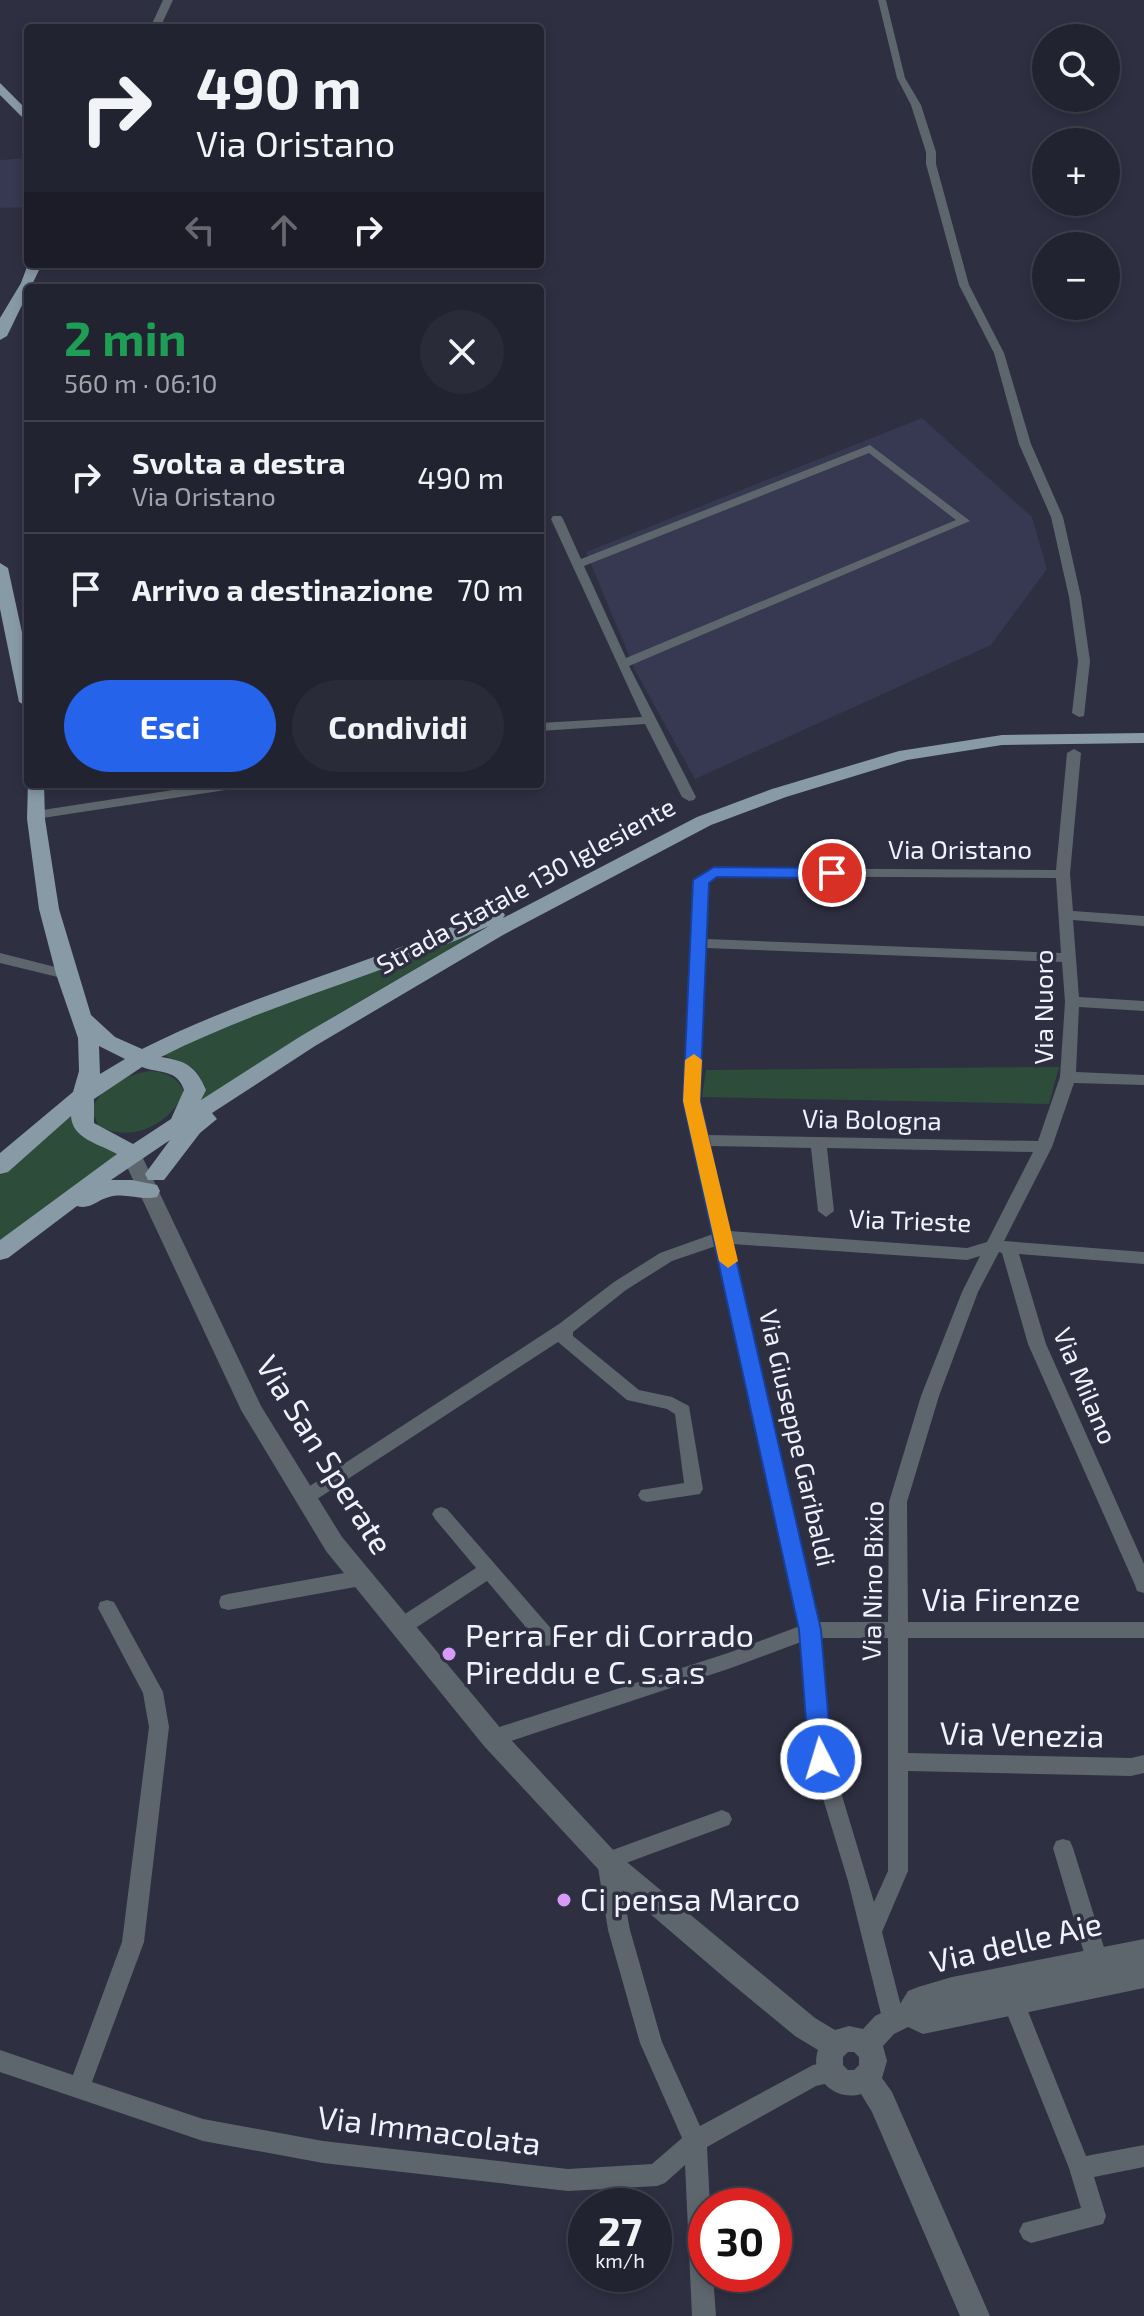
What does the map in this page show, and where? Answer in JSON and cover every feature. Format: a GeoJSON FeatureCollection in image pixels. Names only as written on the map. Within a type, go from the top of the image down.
{"type":"FeatureCollection","features":[{"type":"Feature","properties":{"kind":"main road"},"geometry":{"type":"LineString","coordinates":[[0,87],[24,114]]}},
{"type":"Feature","properties":{"kind":"main road"},"geometry":{"type":"LineString","coordinates":[[0,336],[4,321],[24,289]]}},
{"type":"Feature","properties":{"kind":"main road"},"geometry":{"type":"LineString","coordinates":[[0,568],[24,683]]}},
{"type":"Feature","properties":{"kind":"main road","name":"Strada Statale 130 Iglesiente"},"geometry":{"type":"LineString","coordinates":[[0,1166],[83,1094],[143,1057],[305,988],[475,924],[697,813],[849,759],[934,740],[1012,731],[1144,729]]}},
{"type":"Feature","properties":{"kind":"main road","name":"Strada Statale 130 Iglesiente"},"geometry":{"type":"LineString","coordinates":[[0,1252],[131,1154],[268,1066],[496,930],[704,821],[842,773],[905,755],[1002,740],[1144,738]]}},
{"type":"Feature","properties":{"kind":"main road"},"geometry":{"type":"LineString","coordinates":[[35,788],[49,909],[66,974],[88,1038],[90,1071],[81,1116],[85,1128],[124,1146],[131,1154]]}},
{"type":"Feature","properties":{"kind":"main road"},"geometry":{"type":"LineString","coordinates":[[82,1019],[108,1042],[152,1063],[179,1067],[194,1082],[193,1098],[181,1122]]}},
{"type":"Feature","properties":{"kind":"main road"},"geometry":{"type":"LineString","coordinates":[[37,1222],[54,1221],[106,1188],[153,1187],[192,1128],[252,1089],[268,1066]]}},
{"type":"Feature","properties":{"kind":"street"},"geometry":{"type":"LineString","coordinates":[[157,24],[168,0]]}},
{"type":"Feature","properties":{"kind":"street"},"geometry":{"type":"LineString","coordinates":[[882,0],[901,78],[916,105],[931,152],[931,164],[964,285],[999,353],[1025,444],[1057,517],[1075,597],[1084,661],[1079,713]]}},
{"type":"Feature","properties":{"kind":"street"},"geometry":{"type":"LineString","coordinates":[[579,564],[870,448],[964,521],[622,664]]}},
{"type":"Feature","properties":{"kind":"street"},"geometry":{"type":"LineString","coordinates":[[557,519],[622,664],[689,797]]}},
{"type":"Feature","properties":{"kind":"street"},"geometry":{"type":"LineString","coordinates":[[544,727],[650,720]]}},
{"type":"Feature","properties":{"kind":"street","name":"Via Nuoro"},"geometry":{"type":"LineString","coordinates":[[1002,1247],[1044,1147],[1068,1077],[1072,1002],[1063,874],[1074,753]]}},
{"type":"Feature","properties":{"kind":"street"},"geometry":{"type":"LineString","coordinates":[[36,815],[213,788]]}},
{"type":"Feature","properties":{"kind":"street","name":"Via Oristano"},"geometry":{"type":"LineString","coordinates":[[714,872],[1063,874]]}},
{"type":"Feature","properties":{"kind":"street","name":"Via Giuseppe Garibaldi"},"geometry":{"type":"LineString","coordinates":[[714,872],[701,880],[692,1101],[810,1630],[821,1759],[872,1930],[887,2003],[901,2016]]}},
{"type":"Feature","properties":{"kind":"street"},"geometry":{"type":"LineString","coordinates":[[1066,915],[1144,921]]}},
{"type":"Feature","properties":{"kind":"street"},"geometry":{"type":"LineString","coordinates":[[699,943],[1070,958]]}},
{"type":"Feature","properties":{"kind":"street"},"geometry":{"type":"LineString","coordinates":[[0,958],[66,974]]}},
{"type":"Feature","properties":{"kind":"street"},"geometry":{"type":"LineString","coordinates":[[1072,1002],[1144,1006]]}},
{"type":"Feature","properties":{"kind":"street"},"geometry":{"type":"LineString","coordinates":[[1068,1077],[1144,1080]]}},
{"type":"Feature","properties":{"kind":"street"},"geometry":{"type":"LineString","coordinates":[[153,1187],[181,1122]]}},
{"type":"Feature","properties":{"kind":"street","name":"Via Bologna"},"geometry":{"type":"LineString","coordinates":[[699,1140],[1044,1147]]}},
{"type":"Feature","properties":{"kind":"street"},"geometry":{"type":"LineString","coordinates":[[819,1144],[826,1211]]}},
{"type":"Feature","properties":{"kind":"street","name":"Via San Sperate"},"geometry":{"type":"LineString","coordinates":[[131,1154],[153,1187],[252,1410],[334,1544],[493,1738],[607,1861],[770,1999],[833,2059]]}},
{"type":"Feature","properties":{"kind":"street"},"geometry":{"type":"LineString","coordinates":[[305,1498],[565,1329],[620,1286],[666,1257],[723,1237]]}},
{"type":"Feature","properties":{"kind":"street","name":"Via Trieste"},"geometry":{"type":"LineString","coordinates":[[723,1237],[967,1254],[1002,1247],[1144,1258]]}},
{"type":"Feature","properties":{"kind":"street","name":"Via Milano"},"geometry":{"type":"LineString","coordinates":[[1002,1247],[1037,1344],[1144,1585]]}},
{"type":"Feature","properties":{"kind":"street","name":"Via Nino Bixio"},"geometry":{"type":"LineString","coordinates":[[872,1930],[898,1871],[898,1502],[930,1396],[970,1292],[1002,1247]]}},
{"type":"Feature","properties":{"kind":"street"},"geometry":{"type":"LineString","coordinates":[[565,1329],[564,1338],[633,1395],[645,1401],[676,1404],[683,1411],[694,1489],[647,1495]]}},
{"type":"Feature","properties":{"kind":"street"},"geometry":{"type":"LineString","coordinates":[[441,1514],[547,1638]]}},
{"type":"Feature","properties":{"kind":"street"},"geometry":{"type":"LineString","coordinates":[[401,1627],[489,1570]]}},
{"type":"Feature","properties":{"kind":"street"},"geometry":{"type":"LineString","coordinates":[[228,1602],[361,1578]]}},
{"type":"Feature","properties":{"kind":"street"},"geometry":{"type":"LineString","coordinates":[[79,2088],[133,1942],[159,1727],[153,1692],[107,1608]]}},
{"type":"Feature","properties":{"kind":"street","name":"Via Firenze"},"geometry":{"type":"LineString","coordinates":[[493,1738],[731,1660],[810,1630],[1144,1630]]}},
{"type":"Feature","properties":{"kind":"street","name":"Via Venezia"},"geometry":{"type":"LineString","coordinates":[[898,1762],[1131,1767],[1144,1764]]}},
{"type":"Feature","properties":{"kind":"street"},"geometry":{"type":"LineString","coordinates":[[704,2316],[695,2141],[651,2043],[619,1930],[607,1861],[722,1819]]}},
{"type":"Feature","properties":{"kind":"street"},"geometry":{"type":"LineString","coordinates":[[1063,1848],[1100,1971]]}},
{"type":"Feature","properties":{"kind":"street","name":"Via delle Aie"},"geometry":{"type":"LineString","coordinates":[[901,2016],[923,2021],[1013,2001],[1100,1971],[1144,1951]]}},
{"type":"Feature","properties":{"kind":"street","name":"Via delle Aie"},"geometry":{"type":"LineString","coordinates":[[867,2046],[877,2030],[901,2016],[918,2000],[952,1990],[1100,1971],[1144,1975]]}},
{"type":"Feature","properties":{"kind":"street"},"geometry":{"type":"LineString","coordinates":[[1013,2001],[1080,2168],[1095,2216],[1031,2231]]}},
{"type":"Feature","properties":{"kind":"street"},"geometry":{"type":"LineString","coordinates":[[846,2039],[861,2041],[867,2046],[872,2052],[874,2066],[860,2082],[845,2081],[833,2059],[846,2039]]}},
{"type":"Feature","properties":{"kind":"street","name":"Via Immacolata"},"geometry":{"type":"LineString","coordinates":[[0,2061],[203,2130],[323,2152],[568,2180],[657,2175],[695,2141],[813,2076],[833,2059]]}},
{"type":"Feature","properties":{"kind":"street"},"geometry":{"type":"LineString","coordinates":[[866,2078],[882,2102],[975,2316]]}},
{"type":"Feature","properties":{"kind":"street"},"geometry":{"type":"LineString","coordinates":[[1080,2168],[1144,2156]]}},
{"type":"Feature","properties":{"kind":"shaded area"},"geometry":{"type":"Polygon","coordinates":[[[24,158],[24,207],[0,208],[0,160],[24,158]]]}},
{"type":"Feature","properties":{"kind":"shaded area"},"geometry":{"type":"Polygon","coordinates":[[[922,418],[1032,517],[1047,569],[991,645],[695,779],[635,670],[586,552],[922,418]]]}},
{"type":"Feature","properties":{"kind":"green space"},"geometry":{"type":"Polygon","coordinates":[[[478,932],[341,1012],[202,1100],[201,1079],[193,1068],[161,1054],[223,1026],[478,932]]]}},
{"type":"Feature","properties":{"kind":"green space"},"geometry":{"type":"Polygon","coordinates":[[[1059,1067],[1049,1104],[702,1097],[706,1070],[1059,1067]]]}},
{"type":"Feature","properties":{"kind":"green space"},"geometry":{"type":"Polygon","coordinates":[[[152,1071],[171,1077],[184,1092],[170,1113],[160,1122],[136,1132],[110,1131],[98,1125],[92,1110],[101,1094],[125,1078],[152,1071]]]}},
{"type":"Feature","properties":{"kind":"green space"},"geometry":{"type":"Polygon","coordinates":[[[71,1111],[82,1136],[119,1153],[0,1245],[0,1175],[71,1111]]]}},
{"type":"Feature","properties":{"kind":"slow traffic"},"geometry":{"type":"LineString","coordinates":[[694,1060],[692,1101],[728,1261]]}},
{"type":"Feature","properties":{"kind":"place","name":"Perra Fer di Corrado Pireddu e C. s.a.s"},"geometry":{"type":"Point","coordinates":[449,1654]}},
{"type":"Feature","properties":{"kind":"place","name":"Ci pensa Marco"},"geometry":{"type":"Point","coordinates":[564,1900]}},
{"type":"Feature","properties":{"kind":"route"},"geometry":{"type":"LineString","coordinates":[[821,1759],[810,1630],[692,1101],[701,880],[714,872],[832,873]]}}]}
